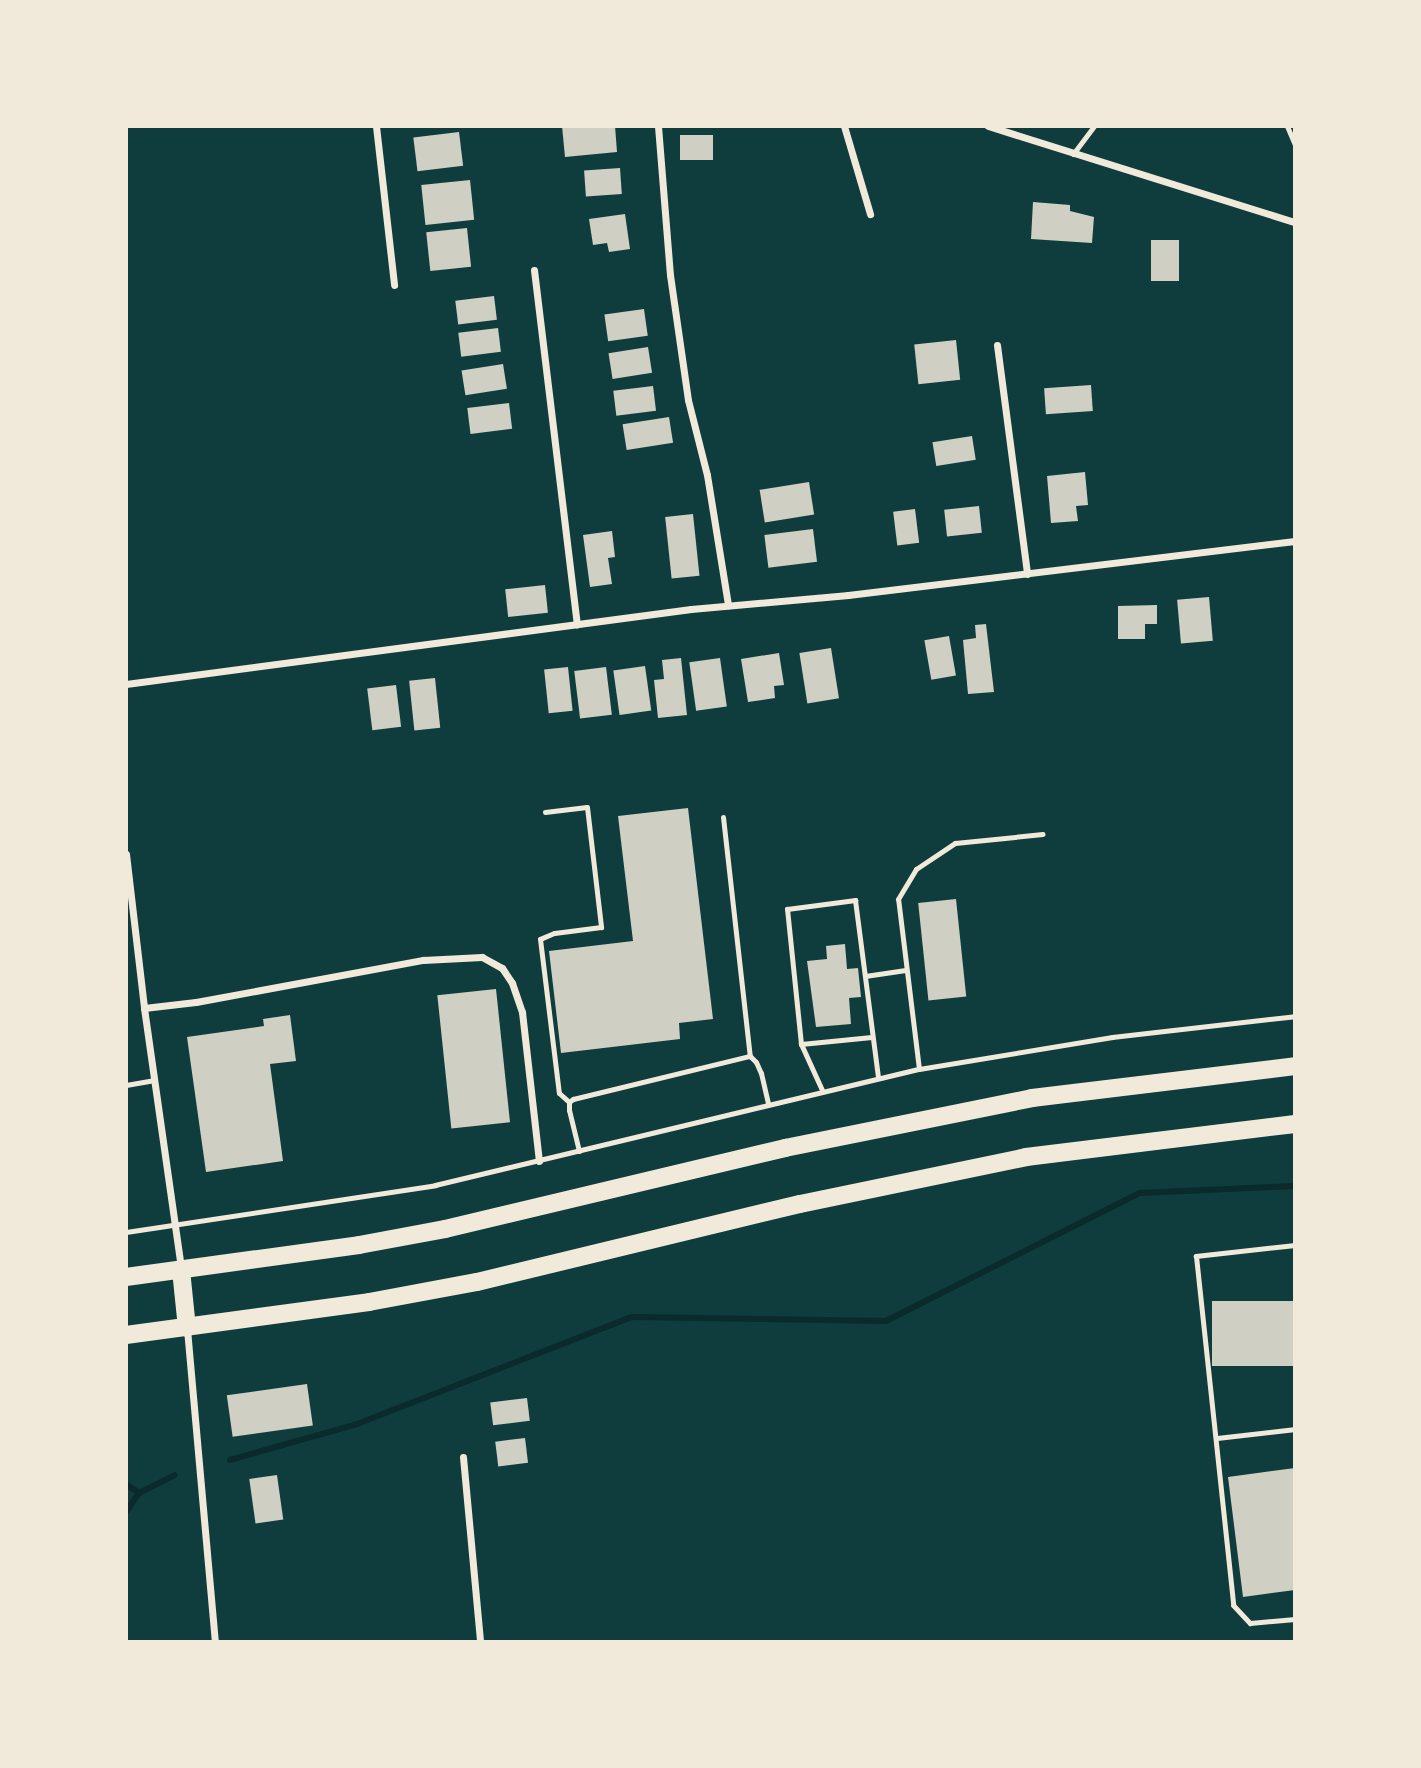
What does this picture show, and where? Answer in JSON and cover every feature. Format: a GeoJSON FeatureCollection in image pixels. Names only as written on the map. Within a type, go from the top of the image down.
{"type":"FeatureCollection","features":[{"type":"Feature","properties":{"kind":"main road"},"geometry":{"type":"LineString","coordinates":[[126,1277],[445,1229],[908,1121],[1096,1089],[1295,1066]]}},
{"type":"Feature","properties":{"kind":"main road"},"geometry":{"type":"LineString","coordinates":[[126,1335],[369,1302],[477,1282],[800,1204],[1013,1160],[1295,1124]]}},
{"type":"Feature","properties":{"kind":"main road"},"geometry":{"type":"LineString","coordinates":[[181,1270],[187,1328]]}},
{"type":"Feature","properties":{"kind":"street"},"geometry":{"type":"LineString","coordinates":[[376,126],[394,285]]}},
{"type":"Feature","properties":{"kind":"street"},"geometry":{"type":"LineString","coordinates":[[658,126],[662,208],[671,288],[688,400],[707,475],[728,605]]}},
{"type":"Feature","properties":{"kind":"street"},"geometry":{"type":"LineString","coordinates":[[844,126],[870,214]]}},
{"type":"Feature","properties":{"kind":"street"},"geometry":{"type":"LineString","coordinates":[[988,126],[1295,222]]}},
{"type":"Feature","properties":{"kind":"street"},"geometry":{"type":"LineString","coordinates":[[1017,136],[1020,126]]}},
{"type":"Feature","properties":{"kind":"street"},"geometry":{"type":"LineString","coordinates":[[534,270],[577,624]]}},
{"type":"Feature","properties":{"kind":"street"},"geometry":{"type":"LineString","coordinates":[[998,345],[1027,574]]}},
{"type":"Feature","properties":{"kind":"street"},"geometry":{"type":"LineString","coordinates":[[126,684],[728,605],[1027,574],[1295,541]]}},
{"type":"Feature","properties":{"kind":"street"},"geometry":{"type":"LineString","coordinates":[[126,854],[144,1008],[181,1270]]}},
{"type":"Feature","properties":{"kind":"street"},"geometry":{"type":"LineString","coordinates":[[144,1008],[196,1002],[423,960],[482,957],[502,968],[512,983],[522,1012],[539,1161]]}},
{"type":"Feature","properties":{"kind":"street"},"geometry":{"type":"LineString","coordinates":[[187,1328],[215,1642]]}},
{"type":"Feature","properties":{"kind":"street"},"geometry":{"type":"LineString","coordinates":[[463,1457],[480,1642]]}},
{"type":"Feature","properties":{"kind":"lane"},"geometry":{"type":"LineString","coordinates":[[1073,153],[1094,126]]}},
{"type":"Feature","properties":{"kind":"lane"},"geometry":{"type":"LineString","coordinates":[[1287,126],[1295,145]]}},
{"type":"Feature","properties":{"kind":"lane"},"geometry":{"type":"LineString","coordinates":[[545,813],[587,807],[601,927],[560,932],[540,939],[559,1093],[569,1102],[579,1151]]}},
{"type":"Feature","properties":{"kind":"lane"},"geometry":{"type":"LineString","coordinates":[[723,817],[750,1056],[757,1062],[768,1104]]}},
{"type":"Feature","properties":{"kind":"lane"},"geometry":{"type":"LineString","coordinates":[[919,1069],[898,899],[916,869],[955,843],[1043,834]]}},
{"type":"Feature","properties":{"kind":"lane"},"geometry":{"type":"LineString","coordinates":[[822,1090],[801,1044],[787,909],[855,900],[877,1077]]}},
{"type":"Feature","properties":{"kind":"lane"},"geometry":{"type":"LineString","coordinates":[[865,976],[906,970]]}},
{"type":"Feature","properties":{"kind":"lane"},"geometry":{"type":"LineString","coordinates":[[126,1232],[177,1227],[435,1185],[822,1090],[919,1069],[1112,1037],[1295,1016]]}},
{"type":"Feature","properties":{"kind":"lane"},"geometry":{"type":"LineString","coordinates":[[801,1044],[872,1037]]}},
{"type":"Feature","properties":{"kind":"lane"},"geometry":{"type":"LineString","coordinates":[[569,1102],[750,1056]]}},
{"type":"Feature","properties":{"kind":"lane"},"geometry":{"type":"LineString","coordinates":[[126,1085],[155,1080]]}},
{"type":"Feature","properties":{"kind":"lane"},"geometry":{"type":"LineString","coordinates":[[1295,1245],[1196,1256],[1233,1605],[1250,1623],[1295,1619]]}},
{"type":"Feature","properties":{"kind":"lane"},"geometry":{"type":"LineString","coordinates":[[1217,1438],[1295,1429]]}},
{"type":"Feature","properties":{"kind":"building"},"geometry":{"type":"Polygon","coordinates":[[[562,126],[615,126],[617,152],[565,157],[562,126]]]}},
{"type":"Feature","properties":{"kind":"building"},"geometry":{"type":"Polygon","coordinates":[[[459,132],[463,166],[417,171],[413,138],[459,132]]]}},
{"type":"Feature","properties":{"kind":"building"},"geometry":{"type":"Polygon","coordinates":[[[680,135],[713,135],[713,160],[680,160],[680,135]]]}},
{"type":"Feature","properties":{"kind":"building"},"geometry":{"type":"Polygon","coordinates":[[[620,168],[622,194],[586,196],[584,171],[620,168]]]}},
{"type":"Feature","properties":{"kind":"building"},"geometry":{"type":"Polygon","coordinates":[[[470,180],[474,220],[425,225],[421,185],[470,180]]]}},
{"type":"Feature","properties":{"kind":"building"},"geometry":{"type":"Polygon","coordinates":[[[1033,202],[1070,205],[1070,211],[1094,217],[1092,243],[1031,239],[1033,202]]]}},
{"type":"Feature","properties":{"kind":"building"},"geometry":{"type":"Polygon","coordinates":[[[625,214],[630,249],[609,252],[607,243],[593,245],[589,219],[625,214]]]}},
{"type":"Feature","properties":{"kind":"building"},"geometry":{"type":"Polygon","coordinates":[[[467,228],[471,267],[430,271],[426,232],[467,228]]]}},
{"type":"Feature","properties":{"kind":"building"},"geometry":{"type":"Polygon","coordinates":[[[1151,240],[1179,240],[1179,281],[1151,281],[1151,240]]]}},
{"type":"Feature","properties":{"kind":"building"},"geometry":{"type":"Polygon","coordinates":[[[494,296],[497,320],[458,325],[455,301],[494,296]]]}},
{"type":"Feature","properties":{"kind":"building"},"geometry":{"type":"Polygon","coordinates":[[[644,309],[648,336],[608,341],[604,315],[644,309]]]}},
{"type":"Feature","properties":{"kind":"building"},"geometry":{"type":"Polygon","coordinates":[[[498,328],[501,352],[461,357],[458,333],[498,328]]]}},
{"type":"Feature","properties":{"kind":"building"},"geometry":{"type":"Polygon","coordinates":[[[956,340],[960,380],[918,384],[914,344],[956,340]]]}},
{"type":"Feature","properties":{"kind":"building"},"geometry":{"type":"Polygon","coordinates":[[[648,347],[652,373],[613,379],[608,353],[648,347]]]}},
{"type":"Feature","properties":{"kind":"building"},"geometry":{"type":"Polygon","coordinates":[[[503,364],[507,389],[465,395],[462,371],[503,364]]]}},
{"type":"Feature","properties":{"kind":"building"},"geometry":{"type":"Polygon","coordinates":[[[1091,385],[1093,411],[1046,414],[1044,388],[1091,385]]]}},
{"type":"Feature","properties":{"kind":"building"},"geometry":{"type":"Polygon","coordinates":[[[653,386],[656,411],[616,416],[613,391],[653,386]]]}},
{"type":"Feature","properties":{"kind":"building"},"geometry":{"type":"Polygon","coordinates":[[[509,403],[512,429],[470,434],[467,408],[509,403]]]}},
{"type":"Feature","properties":{"kind":"building"},"geometry":{"type":"Polygon","coordinates":[[[669,417],[673,443],[627,450],[623,424],[669,417]]]}},
{"type":"Feature","properties":{"kind":"building"},"geometry":{"type":"Polygon","coordinates":[[[972,436],[976,460],[936,466],[932,442],[972,436]]]}},
{"type":"Feature","properties":{"kind":"building"},"geometry":{"type":"Polygon","coordinates":[[[1085,472],[1088,505],[1076,506],[1078,521],[1051,523],[1047,476],[1085,472]]]}},
{"type":"Feature","properties":{"kind":"building"},"geometry":{"type":"Polygon","coordinates":[[[809,482],[814,515],[765,522],[760,490],[809,482]]]}},
{"type":"Feature","properties":{"kind":"building"},"geometry":{"type":"Polygon","coordinates":[[[979,506],[982,533],[947,537],[944,510],[979,506]]]}},
{"type":"Feature","properties":{"kind":"building"},"geometry":{"type":"Polygon","coordinates":[[[915,509],[919,543],[897,545],[893,512],[915,509]]]}},
{"type":"Feature","properties":{"kind":"building"},"geometry":{"type":"Polygon","coordinates":[[[693,514],[699,576],[672,579],[665,517],[693,514]]]}},
{"type":"Feature","properties":{"kind":"building"},"geometry":{"type":"Polygon","coordinates":[[[813,529],[817,562],[768,568],[764,535],[813,529]]]}},
{"type":"Feature","properties":{"kind":"building"},"geometry":{"type":"Polygon","coordinates":[[[612,531],[615,557],[608,558],[612,584],[590,587],[583,535],[612,531]]]}},
{"type":"Feature","properties":{"kind":"building"},"geometry":{"type":"Polygon","coordinates":[[[545,585],[548,613],[508,617],[505,589],[545,585]]]}},
{"type":"Feature","properties":{"kind":"building"},"geometry":{"type":"Polygon","coordinates":[[[1209,597],[1213,641],[1181,644],[1177,600],[1209,597]]]}},
{"type":"Feature","properties":{"kind":"building"},"geometry":{"type":"Polygon","coordinates":[[[1157,605],[1157,624],[1145,624],[1145,639],[1118,639],[1118,606],[1157,605]]]}},
{"type":"Feature","properties":{"kind":"building"},"geometry":{"type":"Polygon","coordinates":[[[986,624],[994,692],[968,694],[963,640],[976,638],[975,625],[986,624]]]}},
{"type":"Feature","properties":{"kind":"building"},"geometry":{"type":"Polygon","coordinates":[[[949,636],[956,675],[931,680],[924,640],[949,636]]]}},
{"type":"Feature","properties":{"kind":"building"},"geometry":{"type":"Polygon","coordinates":[[[831,648],[839,698],[807,703],[799,653],[831,648]]]}},
{"type":"Feature","properties":{"kind":"building"},"geometry":{"type":"Polygon","coordinates":[[[779,653],[784,685],[774,686],[775,698],[748,702],[741,659],[779,653]]]}},
{"type":"Feature","properties":{"kind":"building"},"geometry":{"type":"Polygon","coordinates":[[[681,658],[687,715],[658,718],[654,680],[664,679],[662,660],[681,658]]]}},
{"type":"Feature","properties":{"kind":"building"},"geometry":{"type":"Polygon","coordinates":[[[720,658],[727,707],[696,711],[689,662],[720,658]]]}},
{"type":"Feature","properties":{"kind":"building"},"geometry":{"type":"Polygon","coordinates":[[[645,666],[651,711],[620,715],[613,670],[645,666]]]}},
{"type":"Feature","properties":{"kind":"building"},"geometry":{"type":"Polygon","coordinates":[[[568,667],[573,711],[549,713],[544,670],[568,667]]]}},
{"type":"Feature","properties":{"kind":"building"},"geometry":{"type":"Polygon","coordinates":[[[606,667],[612,715],[580,719],[574,671],[606,667]]]}},
{"type":"Feature","properties":{"kind":"building"},"geometry":{"type":"Polygon","coordinates":[[[435,678],[440,728],[414,730],[409,681],[435,678]]]}},
{"type":"Feature","properties":{"kind":"building"},"geometry":{"type":"Polygon","coordinates":[[[396,685],[401,727],[372,730],[367,689],[396,685]]]}},
{"type":"Feature","properties":{"kind":"building"},"geometry":{"type":"Polygon","coordinates":[[[688,808],[713,1019],[679,1023],[680,1039],[561,1053],[549,951],[633,941],[618,816],[688,808]]]}},
{"type":"Feature","properties":{"kind":"building"},"geometry":{"type":"Polygon","coordinates":[[[956,899],[966,996],[928,1000],[918,903],[956,899]]]}},
{"type":"Feature","properties":{"kind":"building"},"geometry":{"type":"Polygon","coordinates":[[[845,944],[847,969],[858,968],[861,997],[849,998],[851,1024],[816,1027],[807,961],[827,959],[826,946],[845,944]]]}},
{"type":"Feature","properties":{"kind":"building"},"geometry":{"type":"Polygon","coordinates":[[[496,989],[510,1122],[451,1128],[437,995],[496,989]]]}},
{"type":"Feature","properties":{"kind":"building"},"geometry":{"type":"Polygon","coordinates":[[[290,1015],[296,1061],[270,1064],[283,1161],[206,1172],[187,1037],[264,1026],[263,1019],[290,1015]]]}},
{"type":"Feature","properties":{"kind":"building"},"geometry":{"type":"Polygon","coordinates":[[[1212,1301],[1295,1301],[1295,1366],[1212,1366],[1212,1301]]]}},
{"type":"Feature","properties":{"kind":"building"},"geometry":{"type":"Polygon","coordinates":[[[307,1384],[313,1426],[233,1437],[227,1395],[307,1384]]]}},
{"type":"Feature","properties":{"kind":"building"},"geometry":{"type":"Polygon","coordinates":[[[527,1398],[530,1421],[493,1425],[490,1403],[527,1398]]]}},
{"type":"Feature","properties":{"kind":"building"},"geometry":{"type":"Polygon","coordinates":[[[525,1438],[528,1463],[498,1466],[495,1442],[525,1438]]]}},
{"type":"Feature","properties":{"kind":"building"},"geometry":{"type":"Polygon","coordinates":[[[1295,1468],[1295,1590],[1243,1597],[1228,1477],[1295,1468]]]}},
{"type":"Feature","properties":{"kind":"building"},"geometry":{"type":"Polygon","coordinates":[[[277,1475],[283,1520],[256,1523],[249,1479],[277,1475]]]}},
{"type":"Feature","properties":{"kind":"waterway"},"geometry":{"type":"LineString","coordinates":[[230,1460],[357,1424],[632,1317],[886,1321],[1139,1193],[1295,1186]]}},
{"type":"Feature","properties":{"kind":"waterway"},"geometry":{"type":"LineString","coordinates":[[126,1512],[139,1493],[175,1475]]}},
{"type":"Feature","properties":{"kind":"waterway"},"geometry":{"type":"LineString","coordinates":[[126,1484],[139,1493]]}}]}
